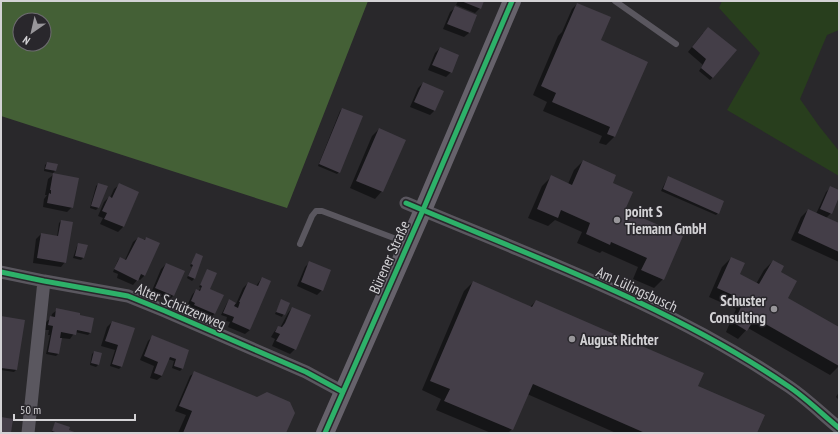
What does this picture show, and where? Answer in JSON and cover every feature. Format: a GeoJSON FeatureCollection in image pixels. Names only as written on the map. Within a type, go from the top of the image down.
{"type":"FeatureCollection","features":[{"type":"Feature","properties":{"kind":"main road","name":"Bürener Straße"},"geometry":{"type":"LineString","coordinates":[[325,433],[423,210],[512,1]]}},
{"type":"Feature","properties":{"kind":"street","name":"Am Lülingsbusch"},"geometry":{"type":"LineString","coordinates":[[406,203],[607,288],[677,321],[734,351],[790,387],[839,428]]}},
{"type":"Feature","properties":{"kind":"street","name":"Alter Schützenweg"},"geometry":{"type":"LineString","coordinates":[[1,272],[128,296],[306,372],[343,392]]}},
{"type":"Feature","properties":{"kind":"street"},"geometry":{"type":"LineString","coordinates":[[28,433],[44,281]]}},
{"type":"Feature","properties":{"kind":"lane"},"geometry":{"type":"LineString","coordinates":[[615,1],[676,44]]}},
{"type":"Feature","properties":{"kind":"lane"},"geometry":{"type":"LineString","coordinates":[[300,244],[312,216],[316,211],[322,211],[408,243]]}},
{"type":"Feature","properties":{"kind":"green space"},"geometry":{"type":"Polygon","coordinates":[[[1,1],[368,1],[287,208],[1,116],[1,1]]]}},
{"type":"Feature","properties":{"kind":"green space"},"geometry":{"type":"Polygon","coordinates":[[[722,1],[839,1],[839,30],[827,35],[800,99],[839,151],[839,176],[727,110],[760,53],[719,8],[722,1]]]}},
{"type":"Feature","properties":{"kind":"building"},"geometry":{"type":"Polygon","coordinates":[[[461,1],[484,1],[481,9],[461,1]]]}},
{"type":"Feature","properties":{"kind":"building"},"geometry":{"type":"Polygon","coordinates":[[[577,3],[611,17],[601,40],[648,62],[615,137],[607,134],[610,127],[552,102],[556,93],[541,86],[577,3]]]}},
{"type":"Feature","properties":{"kind":"building"},"geometry":{"type":"Polygon","coordinates":[[[455,6],[477,15],[470,33],[447,24],[455,6]]]}},
{"type":"Feature","properties":{"kind":"building"},"geometry":{"type":"Polygon","coordinates":[[[708,27],[737,50],[713,78],[701,68],[706,59],[692,47],[708,27]]]}},
{"type":"Feature","properties":{"kind":"building"},"geometry":{"type":"Polygon","coordinates":[[[440,47],[459,55],[452,73],[432,65],[440,47]]]}},
{"type":"Feature","properties":{"kind":"building"},"geometry":{"type":"Polygon","coordinates":[[[423,82],[444,91],[435,111],[414,102],[423,82]]]}},
{"type":"Feature","properties":{"kind":"building"},"geometry":{"type":"Polygon","coordinates":[[[342,108],[363,116],[340,173],[319,164],[342,108]]]}},
{"type":"Feature","properties":{"kind":"building"},"geometry":{"type":"Polygon","coordinates":[[[379,128],[406,140],[383,192],[356,181],[379,128]]]}},
{"type":"Feature","properties":{"kind":"building","name":"point S Tiemann GmbH"},"geometry":{"type":"Polygon","coordinates":[[[583,160],[616,175],[613,183],[633,192],[625,210],[683,236],[664,280],[641,270],[647,258],[611,242],[610,245],[586,234],[590,223],[561,210],[558,218],[537,209],[551,175],[572,185],[583,160]]]}},
{"type":"Feature","properties":{"kind":"building"},"geometry":{"type":"Polygon","coordinates":[[[47,162],[58,164],[56,171],[45,169],[47,162]]]}},
{"type":"Feature","properties":{"kind":"building"},"geometry":{"type":"Polygon","coordinates":[[[53,173],[79,178],[73,208],[47,203],[49,193],[51,194],[50,190],[53,173]]]}},
{"type":"Feature","properties":{"kind":"building"},"geometry":{"type":"Polygon","coordinates":[[[668,176],[724,201],[719,214],[663,189],[668,176]]]}},
{"type":"Feature","properties":{"kind":"building"},"geometry":{"type":"Polygon","coordinates":[[[98,183],[108,186],[99,208],[91,206],[98,183]]]}},
{"type":"Feature","properties":{"kind":"building"},"geometry":{"type":"Polygon","coordinates":[[[119,183],[139,192],[124,227],[104,219],[107,213],[102,211],[109,196],[112,198],[119,183]]]}},
{"type":"Feature","properties":{"kind":"building"},"geometry":{"type":"Polygon","coordinates":[[[830,186],[839,190],[839,197],[832,214],[820,209],[830,186]]]}},
{"type":"Feature","properties":{"kind":"building"},"geometry":{"type":"Polygon","coordinates":[[[808,209],[839,223],[839,252],[798,233],[808,209]]]}},
{"type":"Feature","properties":{"kind":"building"},"geometry":{"type":"Polygon","coordinates":[[[61,220],[73,222],[66,263],[37,258],[41,233],[58,236],[61,220]]]}},
{"type":"Feature","properties":{"kind":"building"},"geometry":{"type":"Polygon","coordinates":[[[138,237],[145,240],[146,237],[160,243],[145,276],[141,274],[138,281],[114,269],[120,257],[126,260],[138,237]]]}},
{"type":"Feature","properties":{"kind":"building"},"geometry":{"type":"Polygon","coordinates":[[[78,243],[88,245],[84,258],[75,256],[78,243]]]}},
{"type":"Feature","properties":{"kind":"building"},"geometry":{"type":"Polygon","coordinates":[[[196,253],[203,256],[195,279],[188,276],[196,253]]]}},
{"type":"Feature","properties":{"kind":"building","name":"Schuster Consulting"},"geometry":{"type":"Polygon","coordinates":[[[731,257],[745,263],[740,274],[759,284],[773,260],[784,266],[781,272],[797,281],[788,298],[839,327],[839,366],[755,318],[747,331],[734,323],[744,300],[717,288],[731,257]]]}},
{"type":"Feature","properties":{"kind":"building"},"geometry":{"type":"Polygon","coordinates":[[[309,261],[331,270],[323,291],[301,282],[309,261]]]}},
{"type":"Feature","properties":{"kind":"building"},"geometry":{"type":"Polygon","coordinates":[[[166,263],[185,271],[174,296],[155,288],[166,263]]]}},
{"type":"Feature","properties":{"kind":"building"},"geometry":{"type":"Polygon","coordinates":[[[207,269],[217,273],[210,289],[224,295],[215,314],[194,305],[195,303],[191,301],[196,289],[200,291],[202,286],[200,285],[207,269]]]}},
{"type":"Feature","properties":{"kind":"building"},"geometry":{"type":"Polygon","coordinates":[[[262,277],[271,281],[250,330],[232,322],[234,317],[223,313],[229,299],[236,303],[234,306],[238,308],[239,302],[248,282],[258,286],[262,277]]]}},
{"type":"Feature","properties":{"kind":"building","name":"August Richter"},"geometry":{"type":"Polygon","coordinates":[[[473,281],[532,307],[536,300],[704,373],[698,386],[765,415],[757,433],[645,433],[533,384],[513,430],[444,401],[450,389],[430,381],[473,281]]]}},
{"type":"Feature","properties":{"kind":"building"},"geometry":{"type":"Polygon","coordinates":[[[281,299],[290,303],[285,315],[276,312],[281,299]]]}},
{"type":"Feature","properties":{"kind":"building"},"geometry":{"type":"Polygon","coordinates":[[[292,307],[311,315],[296,350],[276,341],[280,334],[275,332],[278,326],[282,327],[285,323],[292,307]]]}},
{"type":"Feature","properties":{"kind":"building"},"geometry":{"type":"Polygon","coordinates":[[[56,308],[80,313],[80,315],[94,318],[91,333],[77,330],[76,335],[61,332],[60,338],[62,338],[59,354],[48,352],[53,326],[48,325],[50,316],[55,317],[56,308]]]}},
{"type":"Feature","properties":{"kind":"building"},"geometry":{"type":"Polygon","coordinates":[[[1,316],[25,320],[17,370],[1,368],[1,316]]]}},
{"type":"Feature","properties":{"kind":"building"},"geometry":{"type":"Polygon","coordinates":[[[112,321],[135,328],[122,367],[112,364],[118,345],[105,341],[112,321]]]}},
{"type":"Feature","properties":{"kind":"building"},"geometry":{"type":"Polygon","coordinates":[[[152,335],[189,350],[183,369],[174,366],[176,359],[170,357],[162,376],[154,373],[158,362],[144,356],[152,335]]]}},
{"type":"Feature","properties":{"kind":"building"},"geometry":{"type":"Polygon","coordinates":[[[94,351],[102,353],[99,365],[91,363],[94,351]]]}},
{"type":"Feature","properties":{"kind":"building"},"geometry":{"type":"Polygon","coordinates":[[[194,371],[257,397],[267,392],[290,402],[295,413],[286,433],[183,433],[192,411],[179,406],[194,371]]]}},
{"type":"Feature","properties":{"kind":"building"},"geometry":{"type":"Polygon","coordinates":[[[1,417],[13,419],[11,433],[1,433],[1,417]]]}},
{"type":"Feature","properties":{"kind":"building"},"geometry":{"type":"Polygon","coordinates":[[[55,422],[70,427],[69,430],[77,433],[58,433],[52,431],[55,422]]]}},
{"type":"Feature","properties":{"kind":"cycle path"},"geometry":{"type":"LineString","coordinates":[[325,433],[423,210],[512,1]]}},
{"type":"Feature","properties":{"kind":"cycle path"},"geometry":{"type":"LineString","coordinates":[[406,203],[602,285],[697,331],[743,357],[788,386],[839,428]]}},
{"type":"Feature","properties":{"kind":"cycle path"},"geometry":{"type":"LineString","coordinates":[[1,272],[128,296],[306,372],[343,392]]}},
{"type":"Feature","properties":{"kind":"place","name":"point S Tiemann GmbH"},"geometry":{"type":"Point","coordinates":[617,220]}},
{"type":"Feature","properties":{"kind":"place","name":"Schuster Consulting"},"geometry":{"type":"Point","coordinates":[774,309]}},
{"type":"Feature","properties":{"kind":"place","name":"August Richter"},"geometry":{"type":"Point","coordinates":[572,339]}}]}
